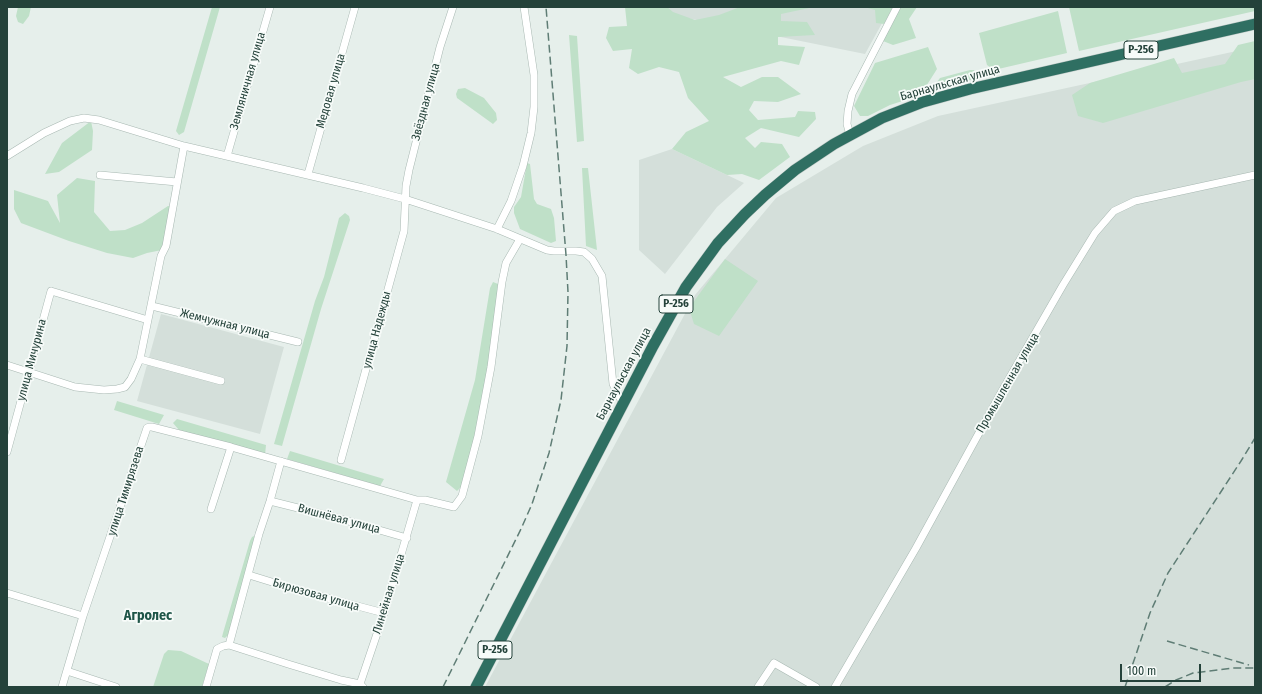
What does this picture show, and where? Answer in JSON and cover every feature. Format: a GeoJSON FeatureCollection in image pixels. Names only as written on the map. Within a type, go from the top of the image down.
{"type":"FeatureCollection","features":[{"type":"Feature","properties":{"kind":"highway","name":"Барнаульская улица"},"geometry":{"type":"LineString","coordinates":[[476,687],[653,346],[686,287],[718,243],[745,214],[780,182],[813,157],[850,135],[882,118],[923,102],[963,90],[1255,24]]}},
{"type":"Feature","properties":{"kind":"street","name":"Земляничная улица"},"geometry":{"type":"LineString","coordinates":[[227,156],[270,7]]}},
{"type":"Feature","properties":{"kind":"street","name":"Медовая улица"},"geometry":{"type":"LineString","coordinates":[[308,174],[355,7]]}},
{"type":"Feature","properties":{"kind":"street","name":"Звёздная улица"},"geometry":{"type":"LineString","coordinates":[[405,199],[409,170],[440,47],[453,7]]}},
{"type":"Feature","properties":{"kind":"street"},"geometry":{"type":"LineString","coordinates":[[497,229],[512,201],[531,133],[534,107],[534,75],[524,7]]}},
{"type":"Feature","properties":{"kind":"street"},"geometry":{"type":"LineString","coordinates":[[850,135],[847,124],[852,94],[897,7]]}},
{"type":"Feature","properties":{"kind":"street"},"geometry":{"type":"LineString","coordinates":[[7,156],[44,133],[70,121],[84,118],[99,120],[184,146],[308,174],[405,199],[497,229],[547,250],[584,252],[595,263],[602,276],[613,384],[623,404]]}},
{"type":"Feature","properties":{"kind":"street"},"geometry":{"type":"LineString","coordinates":[[7,365],[75,386],[104,390],[125,387],[131,379],[140,359],[162,256],[166,246],[184,146]]}},
{"type":"Feature","properties":{"kind":"street"},"geometry":{"type":"LineString","coordinates":[[100,175],[177,182]]}},
{"type":"Feature","properties":{"kind":"street","name":"Промышленная улица"},"geometry":{"type":"LineString","coordinates":[[835,687],[916,548],[1002,391],[1095,233],[1114,211],[1135,200],[1255,175]]}},
{"type":"Feature","properties":{"kind":"street","name":"улица Надежды"},"geometry":{"type":"LineString","coordinates":[[341,460],[404,231],[405,199]]}},
{"type":"Feature","properties":{"kind":"street","name":"улица Тимирязева"},"geometry":{"type":"LineString","coordinates":[[62,687],[83,616],[146,428],[152,427],[231,447],[417,500],[425,500],[454,507],[462,496],[478,436],[491,367],[502,282],[506,263],[520,239]]}},
{"type":"Feature","properties":{"kind":"street","name":"улица Мичурина"},"geometry":{"type":"LineString","coordinates":[[7,452],[51,292],[148,320]]}},
{"type":"Feature","properties":{"kind":"street","name":"Жемчужная улица"},"geometry":{"type":"LineString","coordinates":[[152,306],[298,342]]}},
{"type":"Feature","properties":{"kind":"street"},"geometry":{"type":"LineString","coordinates":[[140,359],[221,381]]}},
{"type":"Feature","properties":{"kind":"street"},"geometry":{"type":"LineString","coordinates":[[211,509],[231,447]]}},
{"type":"Feature","properties":{"kind":"street"},"geometry":{"type":"LineString","coordinates":[[229,645],[259,534],[281,461]]}},
{"type":"Feature","properties":{"kind":"street","name":"Линейная улица"},"geometry":{"type":"LineString","coordinates":[[361,685],[407,538],[417,500]]}},
{"type":"Feature","properties":{"kind":"street","name":"Вишнёвая улица"},"geometry":{"type":"LineString","coordinates":[[270,501],[334,517],[407,538]]}},
{"type":"Feature","properties":{"kind":"street","name":"Бирюзовая улица"},"geometry":{"type":"LineString","coordinates":[[249,575],[301,591],[384,613]]}},
{"type":"Feature","properties":{"kind":"street"},"geometry":{"type":"LineString","coordinates":[[7,593],[83,616]]}},
{"type":"Feature","properties":{"kind":"street"},"geometry":{"type":"LineString","coordinates":[[206,687],[217,649],[229,645],[361,685]]}},
{"type":"Feature","properties":{"kind":"street"},"geometry":{"type":"LineString","coordinates":[[758,687],[774,663],[803,684],[816,687]]}},
{"type":"Feature","properties":{"kind":"street"},"geometry":{"type":"LineString","coordinates":[[67,671],[116,687]]}},
{"type":"Feature","properties":{"kind":"shaded area"},"geometry":{"type":"Polygon","coordinates":[[[667,7],[891,7],[865,54],[667,14],[667,7]]]}},
{"type":"Feature","properties":{"kind":"shaded area"},"geometry":{"type":"Polygon","coordinates":[[[1255,47],[1255,687],[485,687],[695,295],[776,198],[863,146],[938,116],[1255,47]]]}},
{"type":"Feature","properties":{"kind":"shaded area"},"geometry":{"type":"Polygon","coordinates":[[[672,149],[744,183],[717,207],[665,274],[639,250],[639,160],[672,149]]]}},
{"type":"Feature","properties":{"kind":"shaded area"},"geometry":{"type":"Polygon","coordinates":[[[161,314],[284,347],[260,434],[137,401],[161,314]]]}},
{"type":"Feature","properties":{"kind":"green space"},"geometry":{"type":"Polygon","coordinates":[[[18,7],[31,7],[29,16],[23,24],[18,22],[16,16],[18,7]]]}},
{"type":"Feature","properties":{"kind":"green space"},"geometry":{"type":"Polygon","coordinates":[[[212,7],[220,7],[184,132],[179,135],[176,131],[212,7]]]}},
{"type":"Feature","properties":{"kind":"green space"},"geometry":{"type":"Polygon","coordinates":[[[625,7],[667,7],[673,12],[695,20],[719,15],[740,7],[814,7],[781,14],[781,21],[807,22],[815,35],[778,37],[778,45],[805,47],[799,65],[781,61],[723,77],[741,87],[762,77],[778,77],[801,94],[778,102],[754,101],[749,110],[758,120],[795,117],[798,111],[815,112],[816,119],[799,137],[761,128],[745,138],[755,148],[761,142],[782,144],[790,157],[759,180],[742,174],[727,175],[672,149],[686,132],[709,121],[688,98],[679,72],[659,67],[638,74],[629,68],[632,49],[613,51],[606,38],[609,27],[627,26],[625,7]]]}},
{"type":"Feature","properties":{"kind":"green space"},"geometry":{"type":"Polygon","coordinates":[[[864,7],[893,7],[884,24],[876,23],[875,10],[864,7]]]}},
{"type":"Feature","properties":{"kind":"green space"},"geometry":{"type":"Polygon","coordinates":[[[900,7],[917,7],[909,19],[916,38],[893,45],[883,41],[900,7]]]}},
{"type":"Feature","properties":{"kind":"green space"},"geometry":{"type":"Polygon","coordinates":[[[1069,7],[1255,7],[1255,11],[1079,51],[1069,7]]]}},
{"type":"Feature","properties":{"kind":"green space"},"geometry":{"type":"Polygon","coordinates":[[[1058,11],[1067,53],[994,70],[987,65],[979,33],[1058,11]]]}},
{"type":"Feature","properties":{"kind":"green space"},"geometry":{"type":"Polygon","coordinates":[[[569,35],[577,36],[584,141],[577,142],[569,35]]]}},
{"type":"Feature","properties":{"kind":"green space"},"geometry":{"type":"Polygon","coordinates":[[[1255,41],[1255,79],[1103,123],[1078,116],[1072,95],[1090,83],[1174,58],[1182,73],[1225,64],[1238,45],[1255,41]]]}},
{"type":"Feature","properties":{"kind":"green space"},"geometry":{"type":"Polygon","coordinates":[[[928,47],[937,69],[918,96],[890,105],[868,116],[860,116],[854,106],[875,63],[928,47]]]}},
{"type":"Feature","properties":{"kind":"green space"},"geometry":{"type":"Polygon","coordinates":[[[974,70],[976,76],[974,79],[941,88],[938,87],[937,82],[940,78],[974,70]]]}},
{"type":"Feature","properties":{"kind":"green space"},"geometry":{"type":"Polygon","coordinates":[[[465,88],[484,98],[496,113],[497,120],[493,124],[457,98],[456,94],[458,89],[465,88]]]}},
{"type":"Feature","properties":{"kind":"green space"},"geometry":{"type":"Polygon","coordinates":[[[91,121],[93,131],[92,150],[59,172],[45,174],[62,143],[91,121]]]}},
{"type":"Feature","properties":{"kind":"green space"},"geometry":{"type":"Polygon","coordinates":[[[527,163],[530,164],[534,199],[537,204],[551,209],[554,218],[556,241],[551,243],[520,229],[514,213],[514,207],[521,197],[527,163]]]}},
{"type":"Feature","properties":{"kind":"green space"},"geometry":{"type":"Polygon","coordinates":[[[582,168],[588,168],[597,250],[586,246],[582,168]]]}},
{"type":"Feature","properties":{"kind":"green space"},"geometry":{"type":"Polygon","coordinates":[[[77,178],[95,181],[94,212],[110,231],[125,230],[142,223],[168,206],[171,206],[162,250],[133,258],[107,253],[21,223],[14,209],[14,190],[48,201],[60,223],[57,195],[77,178]]]}},
{"type":"Feature","properties":{"kind":"green space"},"geometry":{"type":"Polygon","coordinates":[[[345,213],[349,216],[350,220],[321,309],[282,446],[274,444],[315,301],[324,277],[339,218],[345,213]]]}},
{"type":"Feature","properties":{"kind":"green space"},"geometry":{"type":"Polygon","coordinates":[[[725,259],[758,281],[719,336],[694,324],[689,308],[725,259]]]}},
{"type":"Feature","properties":{"kind":"green space"},"geometry":{"type":"Polygon","coordinates":[[[493,282],[498,284],[490,371],[463,485],[457,491],[446,482],[475,380],[490,288],[493,282]]]}},
{"type":"Feature","properties":{"kind":"green space"},"geometry":{"type":"Polygon","coordinates":[[[117,401],[164,415],[159,424],[114,410],[117,401]]]}},
{"type":"Feature","properties":{"kind":"green space"},"geometry":{"type":"Polygon","coordinates":[[[177,419],[266,445],[265,455],[179,430],[173,423],[177,419]]]}},
{"type":"Feature","properties":{"kind":"green space"},"geometry":{"type":"Polygon","coordinates":[[[290,451],[384,479],[380,486],[287,459],[290,451]]]}},
{"type":"Feature","properties":{"kind":"green space"},"geometry":{"type":"Polygon","coordinates":[[[254,536],[248,564],[228,635],[225,638],[222,637],[223,633],[250,541],[254,536]]]}},
{"type":"Feature","properties":{"kind":"green space"},"geometry":{"type":"Polygon","coordinates":[[[168,650],[181,651],[209,664],[202,687],[153,687],[164,654],[168,650]]]}},
{"type":"Feature","properties":{"kind":"railway"},"geometry":{"type":"LineString","coordinates":[[443,687],[532,504],[549,453],[561,400],[567,346],[568,292],[546,7]]}},
{"type":"Feature","properties":{"kind":"railway"},"geometry":{"type":"LineString","coordinates":[[1125,687],[1150,613],[1168,573],[1255,438]]}},
{"type":"Feature","properties":{"kind":"railway"},"geometry":{"type":"LineString","coordinates":[[1167,641],[1249,665]]}},
{"type":"Feature","properties":{"kind":"railway"},"geometry":{"type":"LineString","coordinates":[[1165,687],[1176,680],[1193,673],[1233,668],[1255,668]]}},
{"type":"Feature","properties":{"kind":"district","name":"Агролес"},"geometry":{"type":"Point","coordinates":[148,616]}}]}
